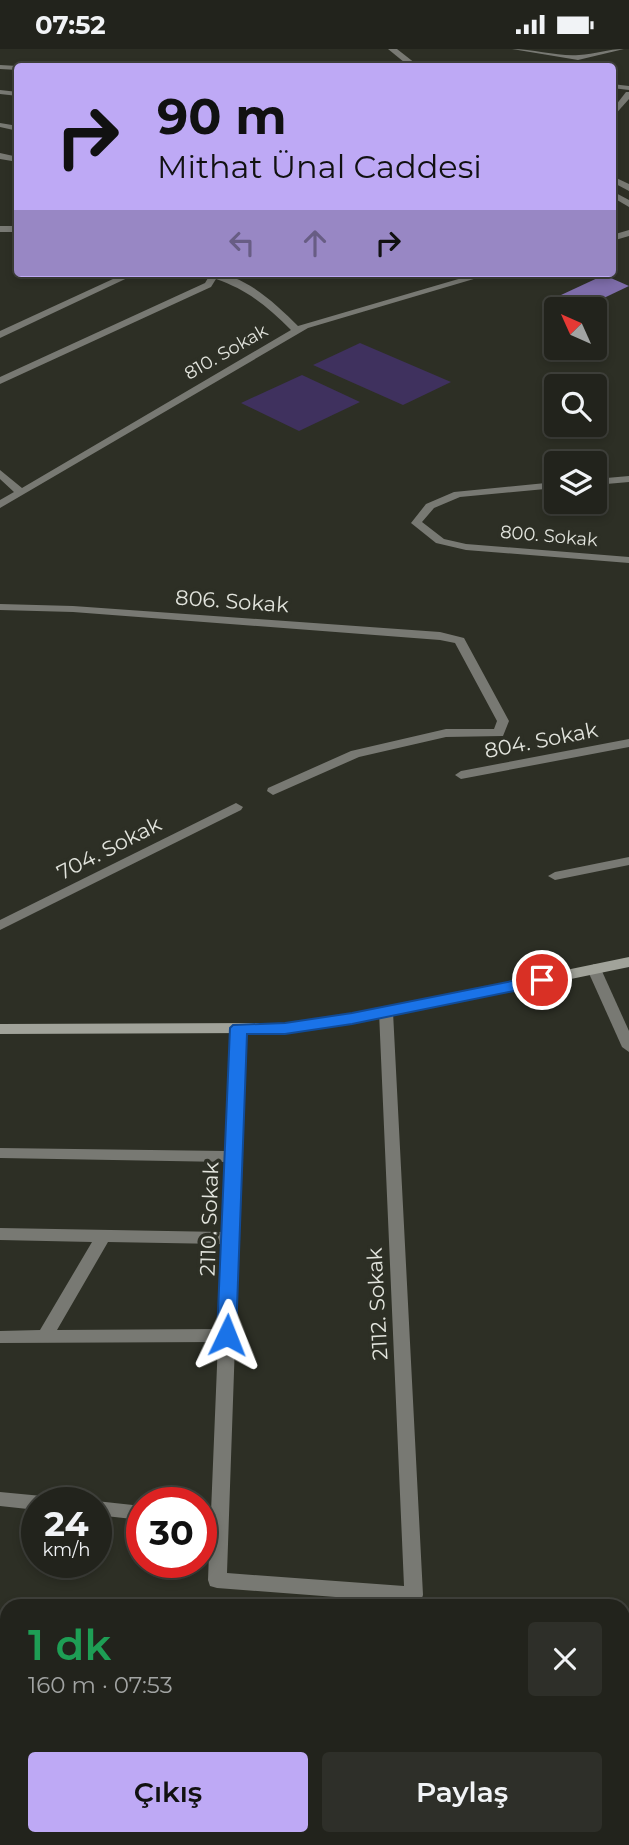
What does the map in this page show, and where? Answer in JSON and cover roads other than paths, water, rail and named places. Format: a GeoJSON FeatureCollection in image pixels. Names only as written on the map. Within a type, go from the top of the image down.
{"type":"FeatureCollection","features":[{"type":"Feature","properties":{"kind":"main road"},"geometry":{"type":"LineString","coordinates":[[0,1029],[285,1028],[386,1011],[629,962]]}},
{"type":"Feature","properties":{"kind":"street"},"geometry":{"type":"LineString","coordinates":[[392,49],[411,63]]}},
{"type":"Feature","properties":{"kind":"street"},"geometry":{"type":"LineString","coordinates":[[516,49],[578,58],[620,49]]}},
{"type":"Feature","properties":{"kind":"street"},"geometry":{"type":"LineString","coordinates":[[624,110],[628,97]]}},
{"type":"Feature","properties":{"kind":"street"},"geometry":{"type":"LineString","coordinates":[[0,335],[124,277]]}},
{"type":"Feature","properties":{"kind":"street"},"geometry":{"type":"LineString","coordinates":[[0,381],[208,285],[214,277]]}},
{"type":"Feature","properties":{"kind":"street"},"geometry":{"type":"LineString","coordinates":[[221,277],[250,288],[266,299],[297,331]]}},
{"type":"Feature","properties":{"kind":"street","name":"810. Sokak"},"geometry":{"type":"LineString","coordinates":[[0,505],[305,326],[475,277]]}},
{"type":"Feature","properties":{"kind":"street"},"geometry":{"type":"LineString","coordinates":[[0,473],[21,493]]}},
{"type":"Feature","properties":{"kind":"street"},"geometry":{"type":"LineString","coordinates":[[607,481],[629,479]]}},
{"type":"Feature","properties":{"kind":"street","name":"800. Sokak"},"geometry":{"type":"LineString","coordinates":[[544,486],[458,495],[430,506],[416,523],[439,541],[466,547],[629,560]]}},
{"type":"Feature","properties":{"kind":"street","name":"806. Sokak"},"geometry":{"type":"LineString","coordinates":[[0,607],[73,609],[426,635],[460,641],[503,721],[499,733],[446,733],[355,754],[274,791]]}},
{"type":"Feature","properties":{"kind":"street","name":"804. Sokak"},"geometry":{"type":"LineString","coordinates":[[461,775],[629,743]]}},
{"type":"Feature","properties":{"kind":"street","name":"704. Sokak"},"geometry":{"type":"LineString","coordinates":[[0,926],[236,807]]}},
{"type":"Feature","properties":{"kind":"street"},"geometry":{"type":"LineString","coordinates":[[555,876],[629,861]]}},
{"type":"Feature","properties":{"kind":"street"},"geometry":{"type":"LineString","coordinates":[[594,969],[629,1047]]}},
{"type":"Feature","properties":{"kind":"street","name":"2112. Sokak"},"geometry":{"type":"LineString","coordinates":[[217,1580],[414,1595],[386,1011]]}},
{"type":"Feature","properties":{"kind":"street","name":"2110. Sokak"},"geometry":{"type":"LineString","coordinates":[[213,1487],[227,1335],[239,1028]]}},
{"type":"Feature","properties":{"kind":"street"},"geometry":{"type":"LineString","coordinates":[[0,1153],[234,1157]]}},
{"type":"Feature","properties":{"kind":"street"},"geometry":{"type":"LineString","coordinates":[[0,1234],[230,1238]]}},
{"type":"Feature","properties":{"kind":"street"},"geometry":{"type":"LineString","coordinates":[[45,1336],[103,1236]]}},
{"type":"Feature","properties":{"kind":"street"},"geometry":{"type":"LineString","coordinates":[[0,1337],[227,1335]]}},
{"type":"Feature","properties":{"kind":"street"},"geometry":{"type":"LineString","coordinates":[[0,1499],[21,1501]]}}]}
